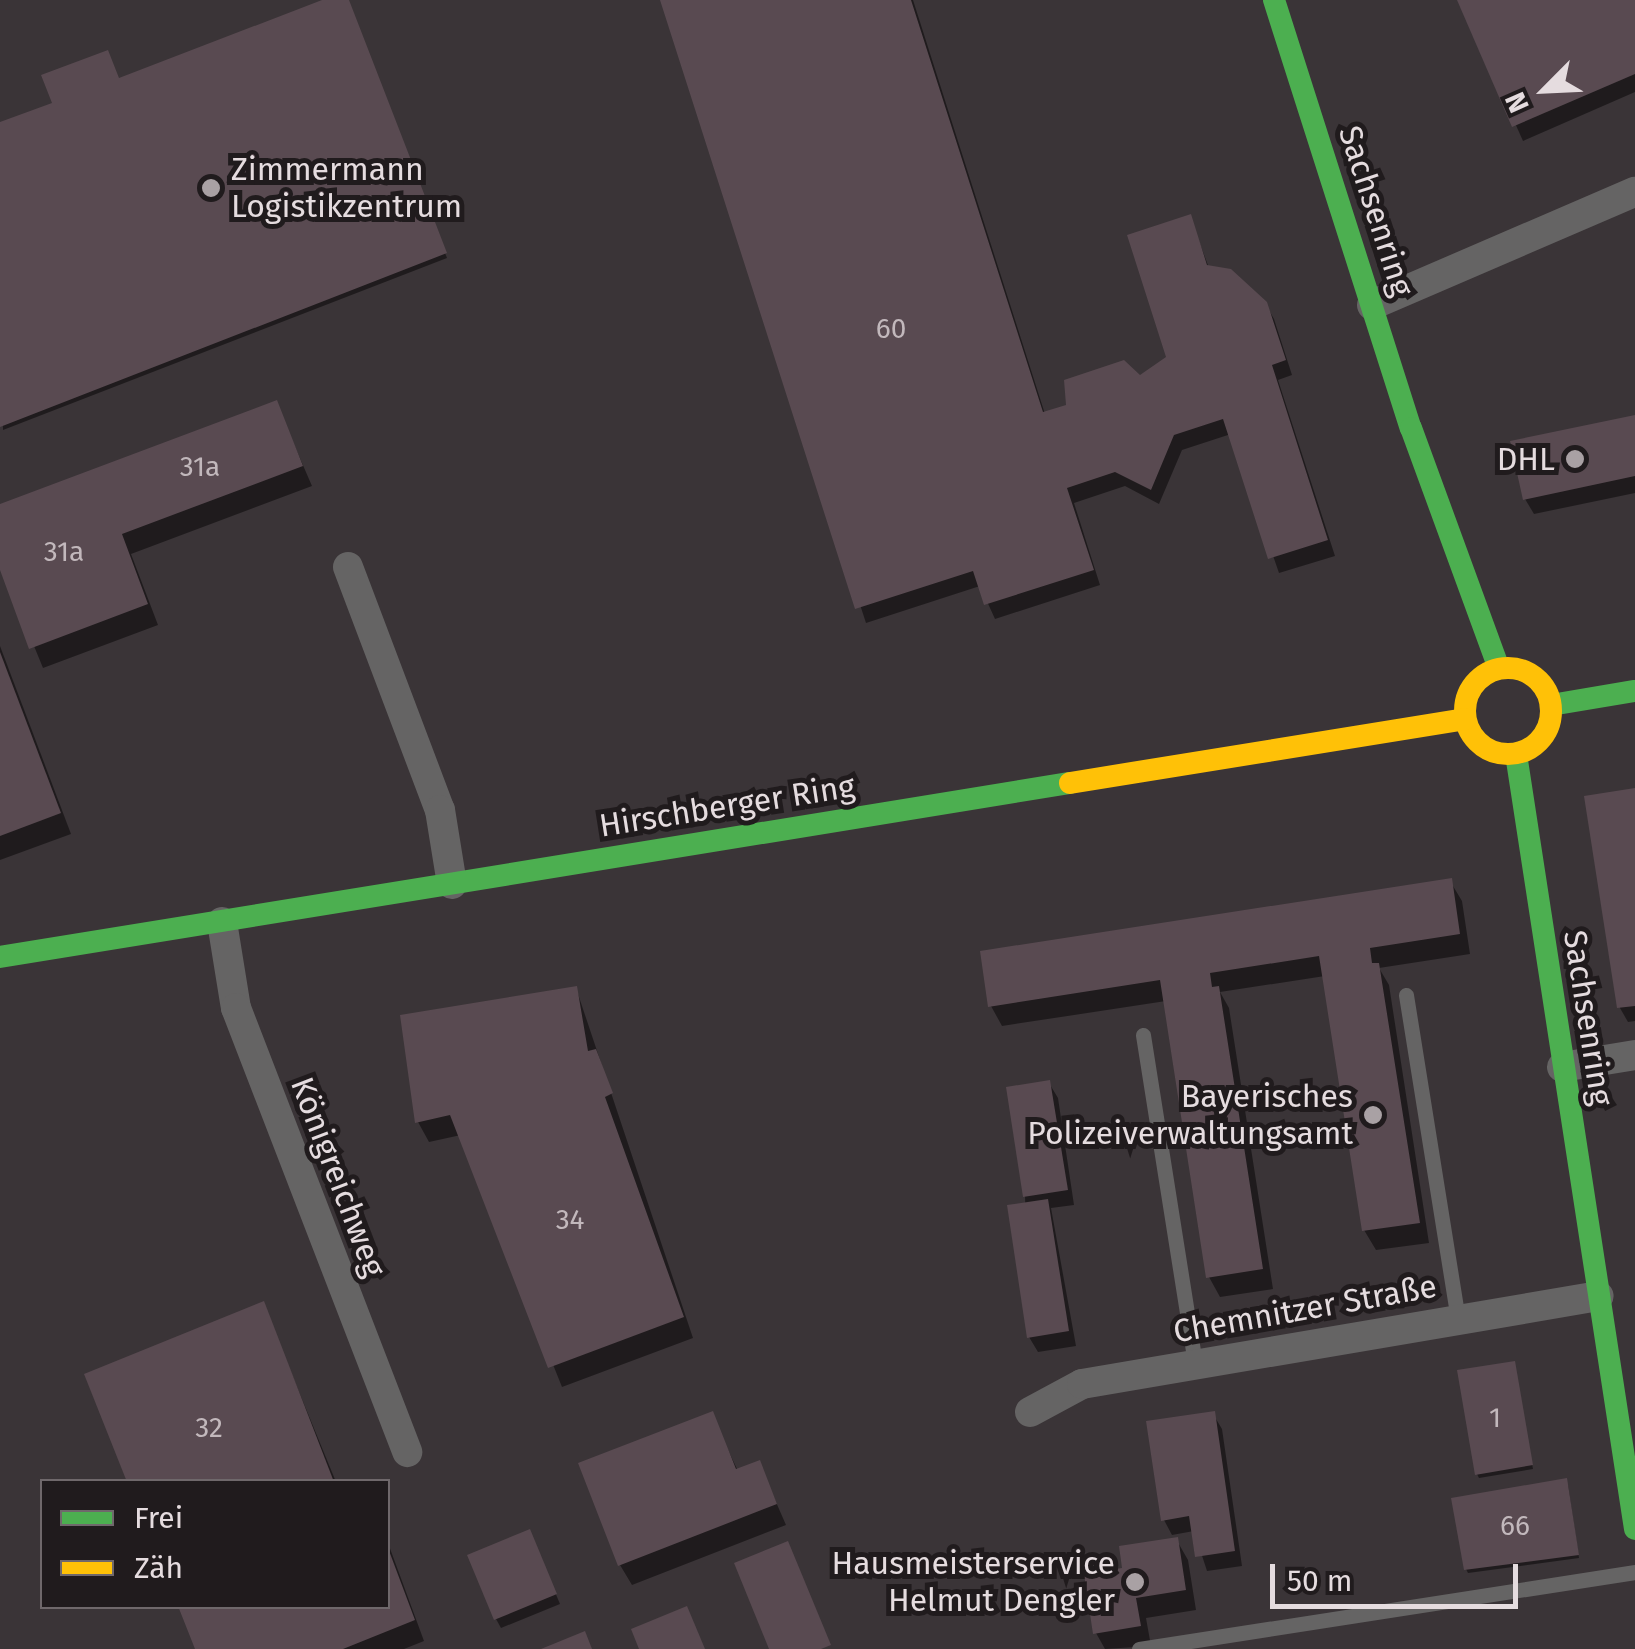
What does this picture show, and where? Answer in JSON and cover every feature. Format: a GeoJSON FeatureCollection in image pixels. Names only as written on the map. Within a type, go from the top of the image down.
{"type":"FeatureCollection","features":[{"type":"Feature","properties":{"kind":"street","name":"Sachsenring"},"geometry":{"type":"LineString","coordinates":[[1274,0],[1372,305],[1499,668]]}},
{"type":"Feature","properties":{"kind":"street"},"geometry":{"type":"LineString","coordinates":[[1372,305],[1635,192]]}},
{"type":"Feature","properties":{"kind":"street"},"geometry":{"type":"LineString","coordinates":[[348,567],[440,810],[452,884]]}},
{"type":"Feature","properties":{"kind":"street"},"geometry":{"type":"LineString","coordinates":[[1499,668],[1523,670],[1542,683],[1551,704],[1544,735],[1516,754],[1486,748],[1465,719],[1470,688],[1499,668]]}},
{"type":"Feature","properties":{"kind":"street"},"geometry":{"type":"LineString","coordinates":[[1551,704],[1635,691]]}},
{"type":"Feature","properties":{"kind":"street","name":"Hirschberger Ring"},"geometry":{"type":"LineString","coordinates":[[0,957],[1465,719]]}},
{"type":"Feature","properties":{"kind":"street","name":"Sachsenring"},"geometry":{"type":"LineString","coordinates":[[1516,754],[1635,1529]]}},
{"type":"Feature","properties":{"kind":"street","name":"Königreichweg"},"geometry":{"type":"LineString","coordinates":[[222,922],[236,1008],[407,1452]]}},
{"type":"Feature","properties":{"kind":"street"},"geometry":{"type":"LineString","coordinates":[[1562,1067],[1635,1055]]}},
{"type":"Feature","properties":{"kind":"street","name":"Chemnitzer Straße"},"geometry":{"type":"LineString","coordinates":[[1030,1412],[1082,1384],[1599,1296]]}},
{"type":"Feature","properties":{"kind":"lane"},"geometry":{"type":"LineString","coordinates":[[1406,995],[1458,1318]]}},
{"type":"Feature","properties":{"kind":"lane"},"geometry":{"type":"LineString","coordinates":[[1143,1035],[1194,1363]]}},
{"type":"Feature","properties":{"kind":"lane"},"geometry":{"type":"LineString","coordinates":[[1139,1649],[1635,1572]]}},
{"type":"Feature","properties":{"kind":"building","name":"Zimmermann Logistikzentrum"},"geometry":{"type":"Polygon","coordinates":[[[322,0],[349,0],[447,253],[0,427],[0,122],[52,103],[41,75],[108,50],[119,78],[322,0]]]}},
{"type":"Feature","properties":{"kind":"building"},"geometry":{"type":"Polygon","coordinates":[[[660,0],[911,0],[1043,412],[1066,405],[1064,380],[1124,360],[1140,375],[1166,357],[1127,235],[1191,214],[1207,265],[1231,269],[1267,302],[1286,360],[1272,365],[1328,540],[1268,559],[1223,419],[1174,435],[1151,490],[1115,472],[1067,488],[1094,570],[984,605],[973,571],[855,609],[660,0]]]}},
{"type":"Feature","properties":{"kind":"building"},"geometry":{"type":"Polygon","coordinates":[[[1457,0],[1635,0],[1635,74],[1512,127],[1457,0]]]}},
{"type":"Feature","properties":{"kind":"building"},"geometry":{"type":"Polygon","coordinates":[[[277,400],[303,466],[122,534],[148,604],[29,649],[0,570],[0,504],[277,400]]]}},
{"type":"Feature","properties":{"kind":"building","name":"DHL"},"geometry":{"type":"Polygon","coordinates":[[[1635,415],[1635,476],[1523,500],[1510,441],[1635,415]]]}},
{"type":"Feature","properties":{"kind":"building"},"geometry":{"type":"Polygon","coordinates":[[[0,652],[61,813],[0,836],[0,652]]]}},
{"type":"Feature","properties":{"kind":"building"},"geometry":{"type":"Polygon","coordinates":[[[1635,788],[1635,1006],[1617,1008],[1584,796],[1635,788]]]}},
{"type":"Feature","properties":{"kind":"building","name":"Bayerisches Polizeiverwaltungsamt"},"geometry":{"type":"Polygon","coordinates":[[[1452,878],[1460,934],[1370,948],[1372,963],[1379,963],[1420,1223],[1362,1231],[1319,956],[1210,973],[1212,987],[1219,986],[1263,1269],[1206,1278],[1160,980],[988,1007],[980,951],[1452,878]]]}},
{"type":"Feature","properties":{"kind":"building"},"geometry":{"type":"Polygon","coordinates":[[[577,986],[588,1051],[596,1049],[613,1093],[605,1097],[684,1317],[548,1368],[450,1115],[415,1123],[400,1015],[577,986]]]}},
{"type":"Feature","properties":{"kind":"building"},"geometry":{"type":"Polygon","coordinates":[[[1050,1080],[1068,1190],[1023,1197],[1006,1087],[1050,1080]]]}},
{"type":"Feature","properties":{"kind":"building"},"geometry":{"type":"Polygon","coordinates":[[[1048,1199],[1069,1331],[1027,1338],[1007,1205],[1048,1199]]]}},
{"type":"Feature","properties":{"kind":"building"},"geometry":{"type":"Polygon","coordinates":[[[264,1301],[333,1479],[126,1479],[84,1374],[264,1301]]]}},
{"type":"Feature","properties":{"kind":"building"},"geometry":{"type":"Polygon","coordinates":[[[1515,1361],[1533,1465],[1475,1475],[1457,1370],[1515,1361]]]}},
{"type":"Feature","properties":{"kind":"building"},"geometry":{"type":"Polygon","coordinates":[[[713,1411],[736,1469],[760,1460],[777,1504],[618,1566],[578,1463],[713,1411]]]}},
{"type":"Feature","properties":{"kind":"building"},"geometry":{"type":"Polygon","coordinates":[[[1215,1411],[1235,1551],[1195,1557],[1189,1516],[1161,1521],[1146,1421],[1215,1411]]]}},
{"type":"Feature","properties":{"kind":"building"},"geometry":{"type":"Polygon","coordinates":[[[1567,1478],[1579,1555],[1464,1570],[1451,1498],[1567,1478]]]}},
{"type":"Feature","properties":{"kind":"building"},"geometry":{"type":"Polygon","coordinates":[[[530,1529],[557,1594],[494,1620],[467,1555],[530,1529]]]}},
{"type":"Feature","properties":{"kind":"building","name":"Hausmeisterservice Helmut Dengler"},"geometry":{"type":"Polygon","coordinates":[[[1178,1537],[1186,1590],[1136,1598],[1141,1626],[1093,1634],[1084,1574],[1122,1568],[1119,1546],[1178,1537]]]}},
{"type":"Feature","properties":{"kind":"building"},"geometry":{"type":"Polygon","coordinates":[[[788,1541],[831,1645],[821,1649],[769,1649],[734,1563],[788,1541]]]}},
{"type":"Feature","properties":{"kind":"building"},"geometry":{"type":"Polygon","coordinates":[[[390,1553],[415,1620],[343,1649],[195,1649],[179,1609],[390,1609],[390,1553]]]}},
{"type":"Feature","properties":{"kind":"building"},"geometry":{"type":"Polygon","coordinates":[[[687,1606],[705,1649],[639,1649],[631,1629],[687,1606]]]}},
{"type":"Feature","properties":{"kind":"building"},"geometry":{"type":"Polygon","coordinates":[[[585,1631],[592,1649],[541,1649],[585,1631]]]}},
{"type":"Feature","properties":{"kind":"traffic: fast"},"geometry":{"type":"LineString","coordinates":[[1274,0],[1411,428],[1499,668]]}},
{"type":"Feature","properties":{"kind":"traffic: fast"},"geometry":{"type":"LineString","coordinates":[[1551,705],[1635,691]]}},
{"type":"Feature","properties":{"kind":"traffic: fast"},"geometry":{"type":"LineString","coordinates":[[1516,754],[1635,1529]]}},
{"type":"Feature","properties":{"kind":"traffic: fast"},"geometry":{"type":"LineString","coordinates":[[0,957],[1070,783]]}},
{"type":"Feature","properties":{"kind":"traffic: slow"},"geometry":{"type":"LineString","coordinates":[[1508,668],[1525,671],[1539,680],[1548,694],[1551,711],[1548,728],[1539,742],[1525,751],[1508,754],[1491,751],[1477,742],[1468,728],[1465,711],[1468,694],[1477,680],[1491,671],[1508,668]]}},
{"type":"Feature","properties":{"kind":"traffic: slow"},"geometry":{"type":"LineString","coordinates":[[1070,783],[1465,719]]}},
{"type":"Feature","properties":{"kind":"place","name":"Zimmermann Logistikzentrum"},"geometry":{"type":"Point","coordinates":[211,188]}},
{"type":"Feature","properties":{"kind":"place","name":"DHL"},"geometry":{"type":"Point","coordinates":[1575,459]}},
{"type":"Feature","properties":{"kind":"place","name":"Bayerisches Polizeiverwaltungsamt"},"geometry":{"type":"Point","coordinates":[1373,1115]}},
{"type":"Feature","properties":{"kind":"place","name":"Hausmeisterservice Helmut Dengler"},"geometry":{"type":"Point","coordinates":[1135,1582]}}]}
